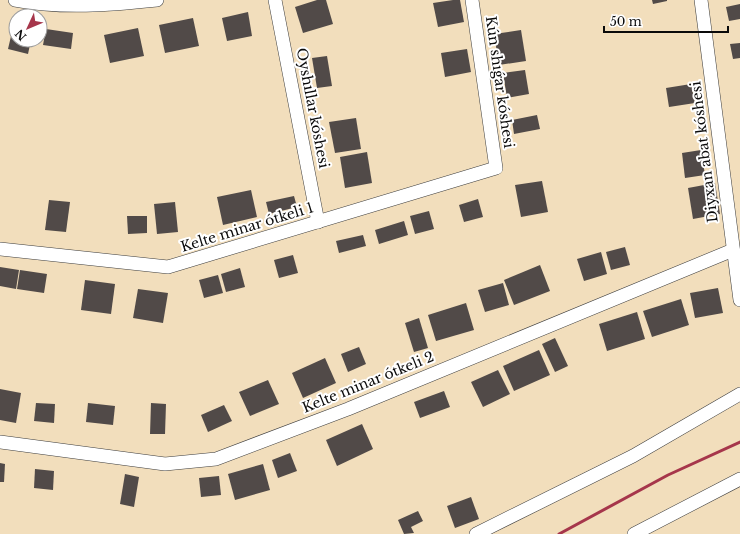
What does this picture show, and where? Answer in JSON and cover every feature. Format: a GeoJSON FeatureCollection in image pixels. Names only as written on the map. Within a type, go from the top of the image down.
{"type":"FeatureCollection","features":[{"type":"Feature","properties":{"kind":"street"},"geometry":{"type":"LineString","coordinates":[[16,0],[35,4],[110,5],[157,0]]}},
{"type":"Feature","properties":{"kind":"street","name":"Oyshıllar kóshesi"},"geometry":{"type":"LineString","coordinates":[[275,0],[318,222]]}},
{"type":"Feature","properties":{"kind":"street","name":"Kún shıǵar kóshesi"},"geometry":{"type":"LineString","coordinates":[[472,0],[496,168]]}},
{"type":"Feature","properties":{"kind":"street","name":"Diyxan abat kóshesi"},"geometry":{"type":"LineString","coordinates":[[701,0],[740,300]]}},
{"type":"Feature","properties":{"kind":"street","name":"Kelte minar ótkeli 1"},"geometry":{"type":"LineString","coordinates":[[0,249],[168,267],[496,168]]}},
{"type":"Feature","properties":{"kind":"street","name":"Kelte minar ótkeli 2"},"geometry":{"type":"LineString","coordinates":[[0,442],[165,464],[216,459],[348,409],[733,250]]}},
{"type":"Feature","properties":{"kind":"street"},"geometry":{"type":"LineString","coordinates":[[476,534],[633,456],[740,394]]}},
{"type":"Feature","properties":{"kind":"street"},"geometry":{"type":"LineString","coordinates":[[634,534],[740,479]]}},
{"type":"Feature","properties":{"kind":"sand"},"geometry":{"type":"Polygon","coordinates":[[[0,0],[740,0],[740,534],[0,534],[0,0]]]}},
{"type":"Feature","properties":{"kind":"building"},"geometry":{"type":"Polygon","coordinates":[[[317,0],[326,0],[333,24],[303,33],[295,7],[317,0]]]}},
{"type":"Feature","properties":{"kind":"building"},"geometry":{"type":"Polygon","coordinates":[[[460,0],[464,22],[438,27],[433,3],[460,0]]]}},
{"type":"Feature","properties":{"kind":"building"},"geometry":{"type":"Polygon","coordinates":[[[652,0],[667,0],[667,1],[653,4],[652,0]]]}},
{"type":"Feature","properties":{"kind":"building"},"geometry":{"type":"Polygon","coordinates":[[[740,4],[740,19],[729,21],[726,7],[740,4]]]}},
{"type":"Feature","properties":{"kind":"building"},"geometry":{"type":"Polygon","coordinates":[[[248,12],[252,36],[227,41],[222,18],[248,12]]]}},
{"type":"Feature","properties":{"kind":"building"},"geometry":{"type":"Polygon","coordinates":[[[193,18],[199,46],[165,53],[159,25],[193,18]]]}},
{"type":"Feature","properties":{"kind":"building"},"geometry":{"type":"Polygon","coordinates":[[[138,28],[144,56],[110,63],[104,35],[138,28]]]}},
{"type":"Feature","properties":{"kind":"building"},"geometry":{"type":"Polygon","coordinates":[[[48,29],[73,33],[71,49],[48,46],[48,29]]]}},
{"type":"Feature","properties":{"kind":"building"},"geometry":{"type":"Polygon","coordinates":[[[521,30],[526,61],[499,65],[494,34],[521,30]]]}},
{"type":"Feature","properties":{"kind":"building"},"geometry":{"type":"Polygon","coordinates":[[[740,43],[740,58],[733,59],[730,44],[740,43]]]}},
{"type":"Feature","properties":{"kind":"building"},"geometry":{"type":"Polygon","coordinates":[[[8,48],[29,48],[28,54],[8,48]]]}},
{"type":"Feature","properties":{"kind":"building"},"geometry":{"type":"Polygon","coordinates":[[[467,49],[471,72],[445,77],[441,53],[467,49]]]}},
{"type":"Feature","properties":{"kind":"building"},"geometry":{"type":"Polygon","coordinates":[[[327,56],[332,86],[317,88],[312,58],[327,56]]]}},
{"type":"Feature","properties":{"kind":"building"},"geometry":{"type":"Polygon","coordinates":[[[525,70],[529,94],[507,98],[503,73],[525,70]]]}},
{"type":"Feature","properties":{"kind":"building"},"geometry":{"type":"Polygon","coordinates":[[[691,84],[695,103],[669,107],[666,88],[691,84]]]}},
{"type":"Feature","properties":{"kind":"building"},"geometry":{"type":"Polygon","coordinates":[[[537,115],[540,129],[514,134],[512,120],[537,115]]]}},
{"type":"Feature","properties":{"kind":"building"},"geometry":{"type":"Polygon","coordinates":[[[356,118],[361,149],[335,153],[329,122],[356,118]]]}},
{"type":"Feature","properties":{"kind":"building"},"geometry":{"type":"Polygon","coordinates":[[[701,150],[705,175],[685,178],[682,153],[701,150]]]}},
{"type":"Feature","properties":{"kind":"building"},"geometry":{"type":"Polygon","coordinates":[[[367,152],[372,183],[345,188],[340,157],[367,152]]]}},
{"type":"Feature","properties":{"kind":"building"},"geometry":{"type":"Polygon","coordinates":[[[542,181],[548,212],[521,217],[515,185],[542,181]]]}},
{"type":"Feature","properties":{"kind":"building"},"geometry":{"type":"Polygon","coordinates":[[[715,183],[720,214],[693,219],[688,188],[715,183]]]}},
{"type":"Feature","properties":{"kind":"building"},"geometry":{"type":"Polygon","coordinates":[[[251,190],[257,217],[223,225],[217,197],[251,190]]]}},
{"type":"Feature","properties":{"kind":"building"},"geometry":{"type":"Polygon","coordinates":[[[294,196],[297,207],[269,214],[266,202],[294,196]]]}},
{"type":"Feature","properties":{"kind":"building"},"geometry":{"type":"Polygon","coordinates":[[[478,199],[483,217],[464,222],[459,205],[478,199]]]}},
{"type":"Feature","properties":{"kind":"building"},"geometry":{"type":"Polygon","coordinates":[[[49,200],[70,202],[66,232],[45,230],[49,200]]]}},
{"type":"Feature","properties":{"kind":"building"},"geometry":{"type":"Polygon","coordinates":[[[175,202],[178,232],[157,234],[154,204],[175,202]]]}},
{"type":"Feature","properties":{"kind":"building"},"geometry":{"type":"Polygon","coordinates":[[[429,211],[434,229],[415,234],[410,216],[429,211]]]}},
{"type":"Feature","properties":{"kind":"building"},"geometry":{"type":"Polygon","coordinates":[[[127,216],[147,216],[147,233],[128,234],[127,216]]]}},
{"type":"Feature","properties":{"kind":"building"},"geometry":{"type":"Polygon","coordinates":[[[404,221],[408,235],[379,244],[375,230],[404,221]]]}},
{"type":"Feature","properties":{"kind":"building"},"geometry":{"type":"Polygon","coordinates":[[[363,235],[366,246],[339,253],[336,241],[363,235]]]}},
{"type":"Feature","properties":{"kind":"building"},"geometry":{"type":"Polygon","coordinates":[[[625,247],[630,265],[611,270],[606,252],[625,247]]]}},
{"type":"Feature","properties":{"kind":"building"},"geometry":{"type":"Polygon","coordinates":[[[601,252],[607,274],[584,281],[577,259],[601,252]]]}},
{"type":"Feature","properties":{"kind":"building"},"geometry":{"type":"Polygon","coordinates":[[[293,255],[298,273],[279,278],[274,260],[293,255]]]}},
{"type":"Feature","properties":{"kind":"building"},"geometry":{"type":"Polygon","coordinates":[[[540,265],[550,291],[514,305],[504,280],[540,265]]]}},
{"type":"Feature","properties":{"kind":"building"},"geometry":{"type":"Polygon","coordinates":[[[0,267],[19,270],[16,289],[0,286],[0,267]]]}},
{"type":"Feature","properties":{"kind":"building"},"geometry":{"type":"Polygon","coordinates":[[[240,268],[245,287],[226,292],[221,274],[240,268]]]}},
{"type":"Feature","properties":{"kind":"building"},"geometry":{"type":"Polygon","coordinates":[[[20,270],[47,274],[44,293],[17,289],[20,270]]]}},
{"type":"Feature","properties":{"kind":"building"},"geometry":{"type":"Polygon","coordinates":[[[218,275],[223,293],[204,298],[199,280],[218,275]]]}},
{"type":"Feature","properties":{"kind":"building"},"geometry":{"type":"Polygon","coordinates":[[[85,280],[115,284],[111,314],[81,310],[85,280]]]}},
{"type":"Feature","properties":{"kind":"building"},"geometry":{"type":"Polygon","coordinates":[[[503,283],[509,305],[485,312],[478,290],[503,283]]]}},
{"type":"Feature","properties":{"kind":"building"},"geometry":{"type":"Polygon","coordinates":[[[718,288],[723,313],[695,318],[690,293],[718,288]]]}},
{"type":"Feature","properties":{"kind":"building"},"geometry":{"type":"Polygon","coordinates":[[[138,289],[168,293],[163,323],[133,318],[138,289]]]}},
{"type":"Feature","properties":{"kind":"building"},"geometry":{"type":"Polygon","coordinates":[[[681,299],[689,325],[652,337],[643,311],[681,299]]]}},
{"type":"Feature","properties":{"kind":"building"},"geometry":{"type":"Polygon","coordinates":[[[466,303],[474,330],[436,341],[428,315],[466,303]]]}},
{"type":"Feature","properties":{"kind":"building"},"geometry":{"type":"Polygon","coordinates":[[[637,312],[645,339],[607,351],[599,324],[637,312]]]}},
{"type":"Feature","properties":{"kind":"building"},"geometry":{"type":"Polygon","coordinates":[[[419,318],[428,348],[414,352],[405,323],[419,318]]]}},
{"type":"Feature","properties":{"kind":"building"},"geometry":{"type":"Polygon","coordinates":[[[555,338],[568,366],[555,372],[542,344],[555,338]]]}},
{"type":"Feature","properties":{"kind":"building"},"geometry":{"type":"Polygon","coordinates":[[[359,347],[366,364],[348,372],[341,354],[359,347]]]}},
{"type":"Feature","properties":{"kind":"building"},"geometry":{"type":"Polygon","coordinates":[[[539,350],[550,375],[514,391],[503,366],[539,350]]]}},
{"type":"Feature","properties":{"kind":"building"},"geometry":{"type":"Polygon","coordinates":[[[325,358],[336,383],[303,398],[292,373],[325,358]]]}},
{"type":"Feature","properties":{"kind":"building"},"geometry":{"type":"Polygon","coordinates":[[[498,370],[510,394],[483,407],[471,382],[498,370]]]}},
{"type":"Feature","properties":{"kind":"building"},"geometry":{"type":"Polygon","coordinates":[[[268,380],[279,404],[250,416],[239,392],[268,380]]]}},
{"type":"Feature","properties":{"kind":"building"},"geometry":{"type":"Polygon","coordinates":[[[0,389],[21,393],[16,423],[0,420],[0,389]]]}},
{"type":"Feature","properties":{"kind":"building"},"geometry":{"type":"Polygon","coordinates":[[[444,391],[450,407],[420,418],[414,402],[444,391]]]}},
{"type":"Feature","properties":{"kind":"building"},"geometry":{"type":"Polygon","coordinates":[[[36,403],[55,404],[54,423],[34,421],[36,403]]]}},
{"type":"Feature","properties":{"kind":"building"},"geometry":{"type":"Polygon","coordinates":[[[88,403],[115,406],[113,425],[86,422],[88,403]]]}},
{"type":"Feature","properties":{"kind":"building"},"geometry":{"type":"Polygon","coordinates":[[[151,403],[166,404],[165,434],[150,434],[151,403]]]}},
{"type":"Feature","properties":{"kind":"building"},"geometry":{"type":"Polygon","coordinates":[[[224,405],[232,421],[208,432],[201,415],[224,405]]]}},
{"type":"Feature","properties":{"kind":"building"},"geometry":{"type":"Polygon","coordinates":[[[362,424],[373,449],[337,466],[326,440],[362,424]]]}},
{"type":"Feature","properties":{"kind":"building"},"geometry":{"type":"Polygon","coordinates":[[[290,453],[297,471],[278,478],[272,460],[290,453]]]}},
{"type":"Feature","properties":{"kind":"building"},"geometry":{"type":"Polygon","coordinates":[[[0,463],[5,464],[4,482],[0,482],[0,463]]]}},
{"type":"Feature","properties":{"kind":"building"},"geometry":{"type":"Polygon","coordinates":[[[263,464],[270,490],[235,500],[228,474],[263,464]]]}},
{"type":"Feature","properties":{"kind":"building"},"geometry":{"type":"Polygon","coordinates":[[[35,469],[54,471],[53,490],[34,488],[35,469]]]}},
{"type":"Feature","properties":{"kind":"building"},"geometry":{"type":"Polygon","coordinates":[[[125,474],[139,477],[134,507],[120,504],[125,474]]]}},
{"type":"Feature","properties":{"kind":"building"},"geometry":{"type":"Polygon","coordinates":[[[219,476],[221,495],[201,497],[199,478],[219,476]]]}},
{"type":"Feature","properties":{"kind":"building"},"geometry":{"type":"Polygon","coordinates":[[[471,497],[479,519],[455,528],[447,506],[471,497]]]}},
{"type":"Feature","properties":{"kind":"building"},"geometry":{"type":"Polygon","coordinates":[[[418,511],[423,521],[411,527],[414,533],[404,534],[398,520],[418,511]]]}},
{"type":"Feature","properties":{"kind":"railway"},"geometry":{"type":"LineString","coordinates":[[559,534],[668,475],[740,442]]}}]}
